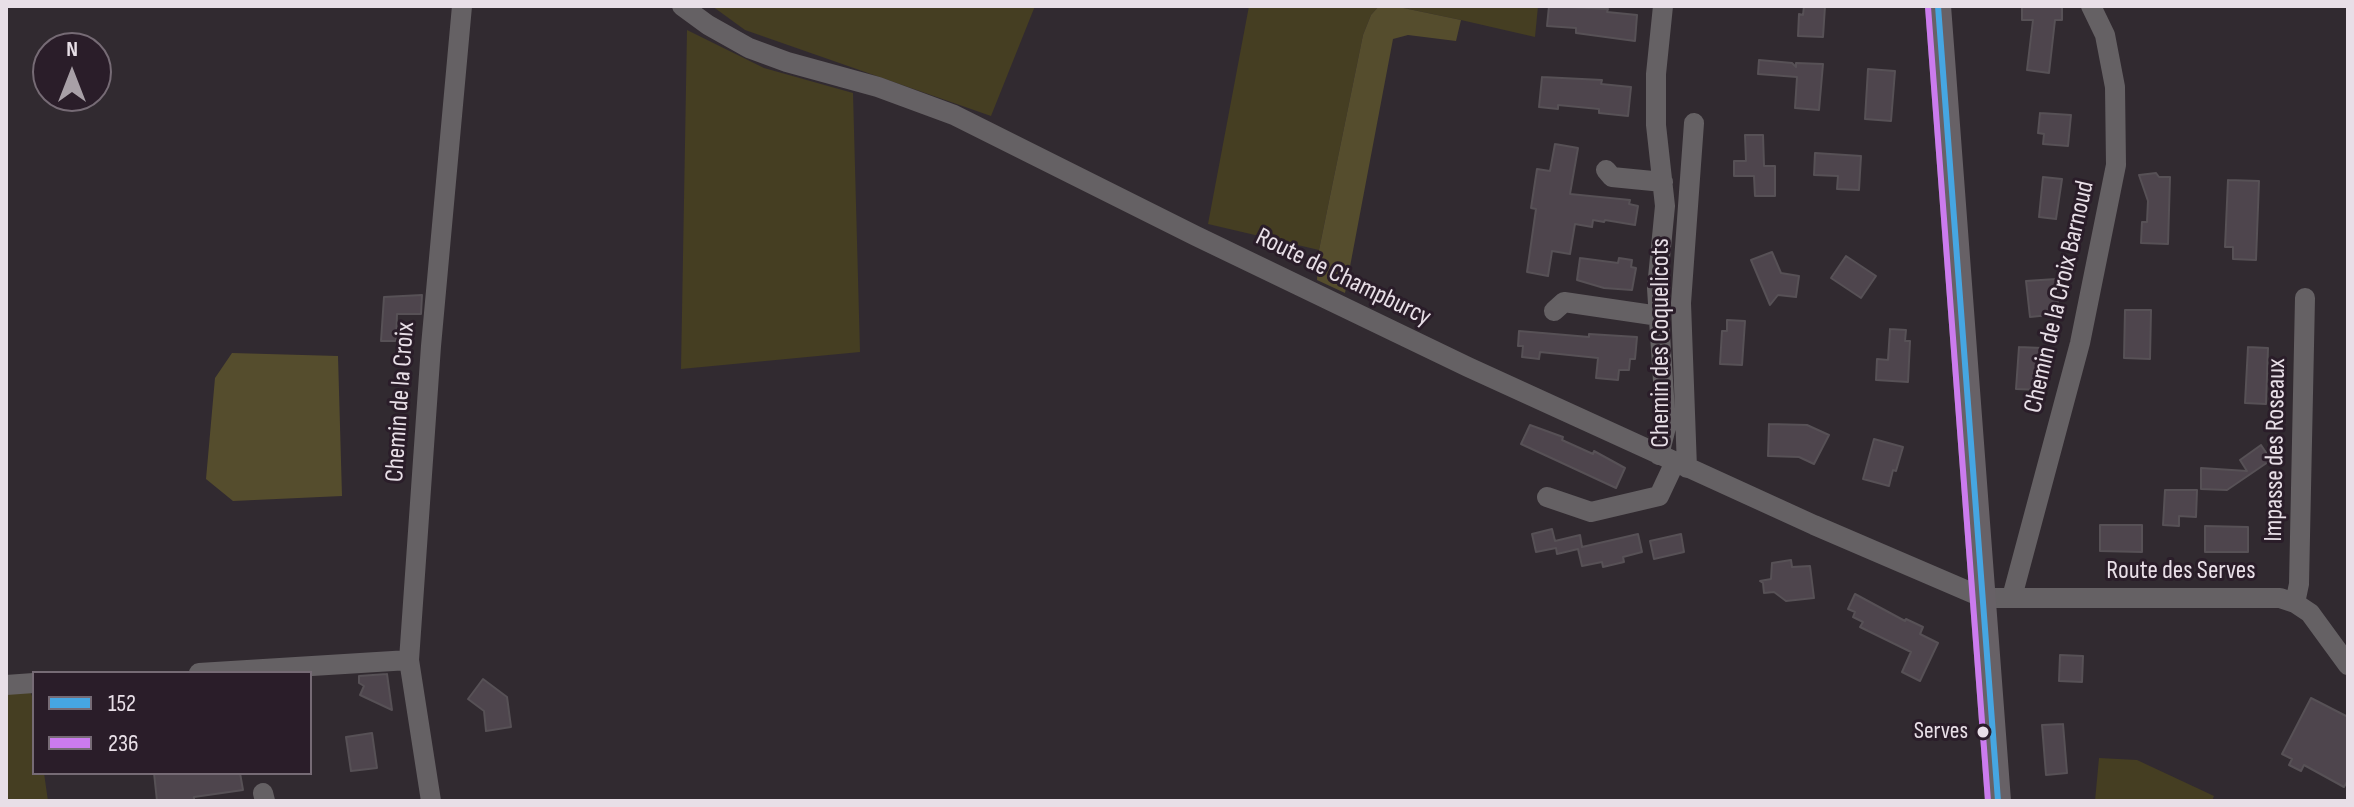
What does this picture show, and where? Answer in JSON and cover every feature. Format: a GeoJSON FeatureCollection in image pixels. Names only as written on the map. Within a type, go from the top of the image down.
{"type":"FeatureCollection","features":[{"type":"Feature","properties":{"kind":"main road"},"geometry":{"type":"LineString","coordinates":[[1938,6],[1998,801]]}},
{"type":"Feature","properties":{"kind":"street","name":"Chemin de la Croix"},"geometry":{"type":"LineString","coordinates":[[431,801],[409,660],[431,346],[462,6]]}},
{"type":"Feature","properties":{"kind":"street","name":"Route de Champburcy"},"geometry":{"type":"LineString","coordinates":[[682,6],[749,48],[878,87],[954,115],[1468,367],[1984,598]]}},
{"type":"Feature","properties":{"kind":"street"},"geometry":{"type":"LineString","coordinates":[[1547,497],[1591,512],[1659,496],[1674,461],[1666,427],[1657,288],[1665,206],[1656,125],[1656,74],[1663,6]]}},
{"type":"Feature","properties":{"kind":"street","name":"Chemin de la Croix Barnoud"},"geometry":{"type":"LineString","coordinates":[[2012,597],[2080,343],[2116,165],[2115,87],[2105,35],[2091,6]]}},
{"type":"Feature","properties":{"kind":"street","name":"Chemin des Coquelicots"},"geometry":{"type":"LineString","coordinates":[[1674,461],[1694,123]]}},
{"type":"Feature","properties":{"kind":"street"},"geometry":{"type":"LineString","coordinates":[[1606,170],[1612,177],[1663,182]]}},
{"type":"Feature","properties":{"kind":"street","name":"Impasse des Roseaux"},"geometry":{"type":"LineString","coordinates":[[2295,603],[2299,584],[2305,298]]}},
{"type":"Feature","properties":{"kind":"street"},"geometry":{"type":"LineString","coordinates":[[1554,311],[1564,302],[1659,316]]}},
{"type":"Feature","properties":{"kind":"street","name":"Route des Serves"},"geometry":{"type":"LineString","coordinates":[[1984,598],[2280,598],[2295,603]]}},
{"type":"Feature","properties":{"kind":"street"},"geometry":{"type":"LineString","coordinates":[[2295,603],[2310,613],[2348,665]]}},
{"type":"Feature","properties":{"kind":"street"},"geometry":{"type":"LineString","coordinates":[[231,671],[409,660]]}},
{"type":"Feature","properties":{"kind":"street"},"geometry":{"type":"LineString","coordinates":[[6,685],[32,683]]}},
{"type":"Feature","properties":{"kind":"shaded area"},"geometry":{"type":"Polygon","coordinates":[[[712,6],[1035,6],[991,116],[745,30],[712,6]]]}},
{"type":"Feature","properties":{"kind":"shaded area"},"geometry":{"type":"Polygon","coordinates":[[[1249,6],[1379,6],[1371,15],[1363,35],[1319,250],[1208,224],[1249,6]]]}},
{"type":"Feature","properties":{"kind":"shaded area"},"geometry":{"type":"Polygon","coordinates":[[[1379,6],[1394,6],[1461,20],[1456,41],[1408,35],[1393,39],[1345,293],[1317,280],[1319,250],[1363,35],[1371,15],[1379,6]]]}},
{"type":"Feature","properties":{"kind":"shaded area"},"geometry":{"type":"Polygon","coordinates":[[[1394,6],[1538,6],[1535,37],[1461,20],[1394,6]]]}},
{"type":"Feature","properties":{"kind":"shaded area"},"geometry":{"type":"Polygon","coordinates":[[[687,30],[764,68],[853,93],[860,352],[681,369],[687,30]]]}},
{"type":"Feature","properties":{"kind":"shaded area"},"geometry":{"type":"Polygon","coordinates":[[[232,353],[338,356],[342,496],[233,501],[206,479],[215,378],[232,353]]]}},
{"type":"Feature","properties":{"kind":"shaded area"},"geometry":{"type":"Polygon","coordinates":[[[30,691],[32,696],[32,775],[44,775],[48,801],[6,801],[6,692],[30,691]]]}},
{"type":"Feature","properties":{"kind":"shaded area"},"geometry":{"type":"Polygon","coordinates":[[[2099,758],[2137,760],[2214,796],[2212,801],[2095,801],[2099,758]]]}},
{"type":"Feature","properties":{"kind":"building"},"geometry":{"type":"Polygon","coordinates":[[[1549,6],[1608,9],[1607,12],[1637,15],[1635,41],[1576,33],[1576,28],[1547,26],[1549,6]]]}},
{"type":"Feature","properties":{"kind":"building"},"geometry":{"type":"Polygon","coordinates":[[[1804,6],[1825,6],[1823,37],[1798,36],[1799,14],[1803,15],[1804,6]]]}},
{"type":"Feature","properties":{"kind":"building"},"geometry":{"type":"Polygon","coordinates":[[[2022,6],[2062,7],[2062,20],[2055,20],[2049,73],[2027,70],[2033,20],[2022,20],[2022,6]]]}},
{"type":"Feature","properties":{"kind":"building"},"geometry":{"type":"Polygon","coordinates":[[[1759,60],[1792,63],[1796,67],[1796,63],[1823,64],[1819,110],[1795,108],[1797,77],[1758,74],[1759,60]]]}},
{"type":"Feature","properties":{"kind":"building"},"geometry":{"type":"Polygon","coordinates":[[[1868,69],[1895,71],[1891,121],[1865,119],[1868,69]]]}},
{"type":"Feature","properties":{"kind":"building"},"geometry":{"type":"Polygon","coordinates":[[[1542,77],[1602,80],[1601,84],[1631,87],[1628,116],[1599,113],[1599,109],[1558,105],[1558,109],[1539,107],[1542,77]]]}},
{"type":"Feature","properties":{"kind":"building"},"geometry":{"type":"Polygon","coordinates":[[[2040,113],[2071,115],[2068,146],[2043,144],[2044,134],[2038,133],[2040,113]]]}},
{"type":"Feature","properties":{"kind":"building"},"geometry":{"type":"Polygon","coordinates":[[[1745,135],[1763,135],[1764,166],[1775,166],[1775,196],[1755,196],[1754,176],[1734,176],[1734,161],[1746,161],[1745,135]]]}},
{"type":"Feature","properties":{"kind":"building"},"geometry":{"type":"Polygon","coordinates":[[[1555,144],[1578,148],[1570,194],[1630,200],[1629,204],[1638,206],[1635,225],[1605,220],[1593,220],[1592,227],[1575,224],[1570,254],[1552,251],[1548,276],[1527,272],[1536,209],[1531,208],[1537,169],[1550,171],[1555,144]]]}},
{"type":"Feature","properties":{"kind":"building"},"geometry":{"type":"Polygon","coordinates":[[[1815,153],[1861,156],[1859,190],[1837,189],[1838,176],[1814,175],[1815,153]]]}},
{"type":"Feature","properties":{"kind":"building"},"geometry":{"type":"Polygon","coordinates":[[[2156,173],[2159,177],[2170,177],[2168,244],[2141,243],[2142,222],[2147,222],[2148,201],[2139,175],[2156,173]]]}},
{"type":"Feature","properties":{"kind":"building"},"geometry":{"type":"Polygon","coordinates":[[[2043,177],[2062,179],[2056,219],[2039,217],[2043,177]]]}},
{"type":"Feature","properties":{"kind":"building"},"geometry":{"type":"Polygon","coordinates":[[[2228,180],[2259,181],[2256,260],[2233,259],[2233,247],[2225,247],[2228,180]]]}},
{"type":"Feature","properties":{"kind":"building"},"geometry":{"type":"Polygon","coordinates":[[[1772,252],[1781,273],[1799,276],[1796,297],[1778,295],[1770,305],[1751,260],[1772,252]]]}},
{"type":"Feature","properties":{"kind":"building"},"geometry":{"type":"Polygon","coordinates":[[[1846,256],[1876,276],[1861,298],[1831,278],[1846,256]]]}},
{"type":"Feature","properties":{"kind":"building"},"geometry":{"type":"Polygon","coordinates":[[[1580,258],[1618,263],[1619,258],[1632,260],[1631,267],[1636,268],[1632,290],[1604,288],[1577,280],[1580,258]]]}},
{"type":"Feature","properties":{"kind":"building"},"geometry":{"type":"Polygon","coordinates":[[[2056,279],[2059,314],[2030,317],[2026,281],[2056,279]]]}},
{"type":"Feature","properties":{"kind":"building"},"geometry":{"type":"Polygon","coordinates":[[[422,295],[421,314],[397,314],[396,341],[381,341],[384,297],[422,295]]]}},
{"type":"Feature","properties":{"kind":"building"},"geometry":{"type":"Polygon","coordinates":[[[2125,310],[2151,310],[2150,359],[2124,358],[2125,310]]]}},
{"type":"Feature","properties":{"kind":"building"},"geometry":{"type":"Polygon","coordinates":[[[1727,320],[1745,321],[1742,365],[1720,364],[1722,331],[1727,331],[1727,320]]]}},
{"type":"Feature","properties":{"kind":"building"},"geometry":{"type":"Polygon","coordinates":[[[1890,329],[1906,330],[1905,341],[1910,341],[1908,382],[1876,380],[1877,359],[1888,360],[1890,329]]]}},
{"type":"Feature","properties":{"kind":"building"},"geometry":{"type":"Polygon","coordinates":[[[1519,331],[1589,337],[1589,334],[1637,337],[1635,359],[1630,359],[1629,370],[1619,370],[1618,380],[1596,378],[1598,358],[1540,352],[1539,359],[1522,357],[1523,346],[1518,346],[1519,331]]]}},
{"type":"Feature","properties":{"kind":"building"},"geometry":{"type":"Polygon","coordinates":[[[2019,347],[2042,348],[2042,390],[2016,389],[2019,347]]]}},
{"type":"Feature","properties":{"kind":"building"},"geometry":{"type":"Polygon","coordinates":[[[2248,347],[2268,348],[2266,404],[2245,403],[2248,347]]]}},
{"type":"Feature","properties":{"kind":"building"},"geometry":{"type":"Polygon","coordinates":[[[1769,424],[1807,425],[1829,435],[1814,464],[1799,457],[1768,456],[1769,424]]]}},
{"type":"Feature","properties":{"kind":"building"},"geometry":{"type":"Polygon","coordinates":[[[1530,425],[1563,437],[1562,440],[1593,454],[1594,451],[1625,468],[1616,488],[1521,444],[1530,425]]]}},
{"type":"Feature","properties":{"kind":"building"},"geometry":{"type":"Polygon","coordinates":[[[1874,439],[1903,447],[1889,486],[1863,479],[1874,439]]]}},
{"type":"Feature","properties":{"kind":"building"},"geometry":{"type":"Polygon","coordinates":[[[2261,445],[2271,460],[2227,490],[2201,489],[2201,468],[2247,471],[2240,460],[2261,445]]]}},
{"type":"Feature","properties":{"kind":"building"},"geometry":{"type":"Polygon","coordinates":[[[2165,490],[2197,490],[2196,517],[2179,516],[2179,526],[2163,525],[2165,490]]]}},
{"type":"Feature","properties":{"kind":"building"},"geometry":{"type":"Polygon","coordinates":[[[2100,525],[2142,525],[2142,552],[2100,551],[2100,525]]]}},
{"type":"Feature","properties":{"kind":"building"},"geometry":{"type":"Polygon","coordinates":[[[2205,526],[2248,527],[2248,552],[2205,552],[2205,526]]]}},
{"type":"Feature","properties":{"kind":"building"},"geometry":{"type":"Polygon","coordinates":[[[1552,529],[1555,541],[1580,535],[1582,547],[1638,534],[1642,552],[1623,557],[1624,562],[1603,567],[1602,562],[1582,566],[1578,549],[1557,554],[1556,548],[1536,552],[1532,534],[1552,529]]]}},
{"type":"Feature","properties":{"kind":"building"},"geometry":{"type":"Polygon","coordinates":[[[1681,534],[1684,552],[1654,559],[1650,541],[1681,534]]]}},
{"type":"Feature","properties":{"kind":"building"},"geometry":{"type":"Polygon","coordinates":[[[1791,560],[1792,567],[1810,566],[1814,598],[1786,601],[1774,592],[1764,593],[1760,581],[1771,579],[1772,563],[1791,560]]]}},
{"type":"Feature","properties":{"kind":"building"},"geometry":{"type":"Polygon","coordinates":[[[1855,594],[1905,621],[1923,627],[1920,634],[1938,643],[1920,681],[1902,672],[1911,652],[1860,627],[1863,622],[1853,617],[1855,612],[1848,609],[1855,594]]]}},
{"type":"Feature","properties":{"kind":"building"},"geometry":{"type":"Polygon","coordinates":[[[2060,655],[2083,656],[2082,682],[2059,681],[2060,655]]]}},
{"type":"Feature","properties":{"kind":"building"},"geometry":{"type":"Polygon","coordinates":[[[387,674],[392,710],[360,695],[364,686],[359,683],[359,676],[387,674]]]}},
{"type":"Feature","properties":{"kind":"building"},"geometry":{"type":"Polygon","coordinates":[[[483,679],[507,697],[511,727],[486,731],[484,711],[468,699],[483,679]]]}},
{"type":"Feature","properties":{"kind":"building"},"geometry":{"type":"Polygon","coordinates":[[[2311,698],[2348,717],[2348,780],[2344,787],[2304,765],[2301,771],[2289,765],[2292,759],[2282,754],[2311,698]]]}},
{"type":"Feature","properties":{"kind":"building"},"geometry":{"type":"Polygon","coordinates":[[[2063,724],[2067,773],[2046,775],[2042,725],[2063,724]]]}},
{"type":"Feature","properties":{"kind":"building"},"geometry":{"type":"Polygon","coordinates":[[[372,733],[377,768],[351,771],[346,737],[372,733]]]}},
{"type":"Feature","properties":{"kind":"building"},"geometry":{"type":"Polygon","coordinates":[[[154,775],[240,775],[243,790],[194,797],[194,801],[157,801],[154,775]]]}},
{"type":"Feature","properties":{"kind":"transit line","name":"152"},"geometry":{"type":"LineString","coordinates":[[1938,6],[1998,801]]}},
{"type":"Feature","properties":{"kind":"transit line","name":"236"},"geometry":{"type":"LineString","coordinates":[[1928,7],[1988,801]]}},
{"type":"Feature","properties":{"kind":"place","name":"Serves"},"geometry":{"type":"Point","coordinates":[1983,732]}}]}
